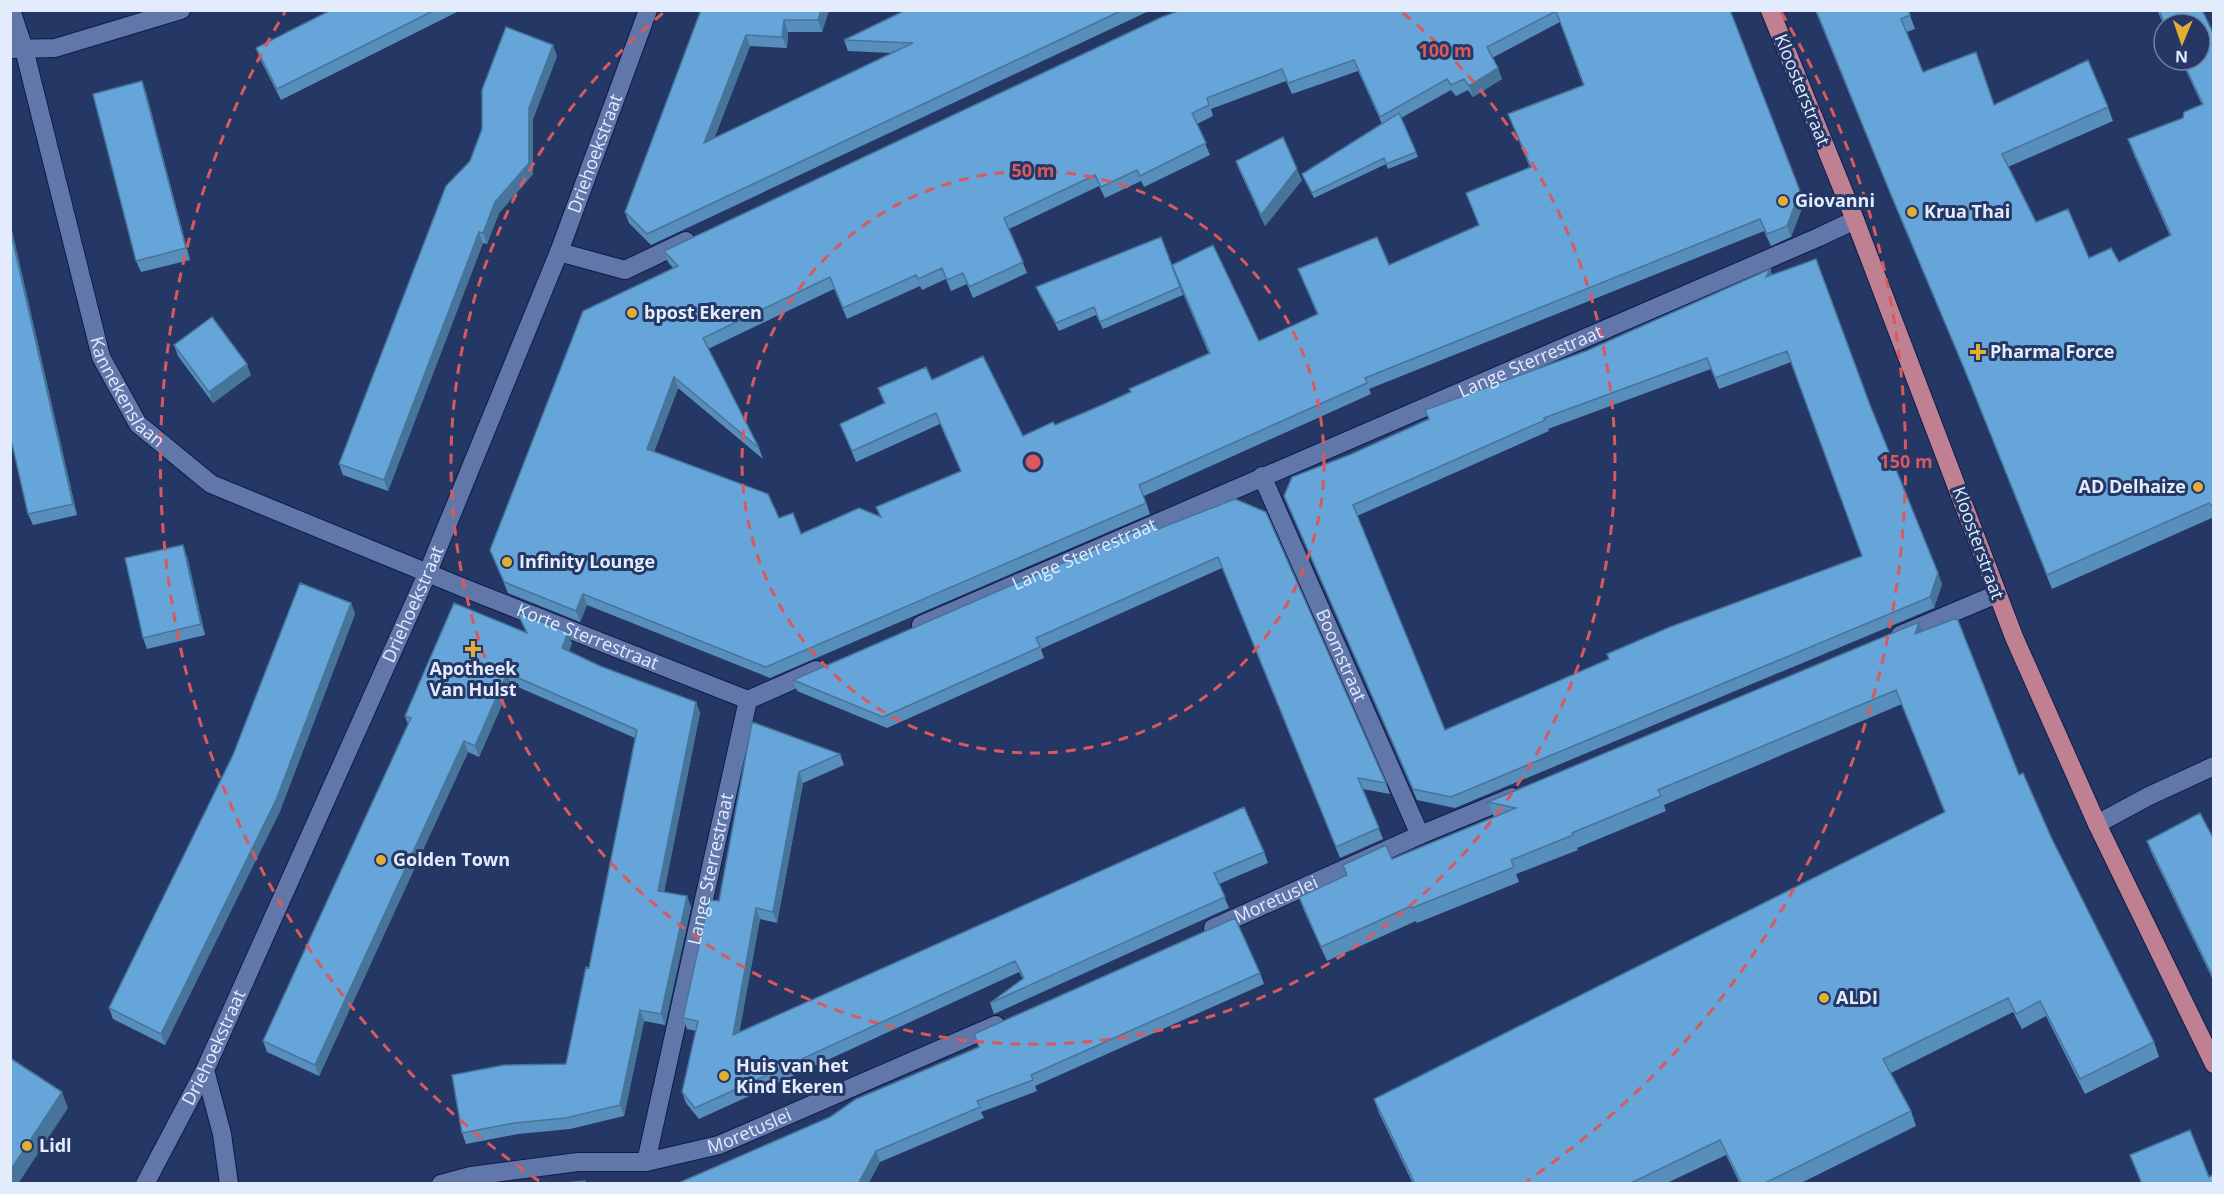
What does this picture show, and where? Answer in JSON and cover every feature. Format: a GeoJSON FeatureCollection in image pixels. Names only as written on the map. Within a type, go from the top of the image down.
{"type":"FeatureCollection","features":[{"type":"Feature","properties":{"kind":"main road","name":"Kloosterstraat"},"geometry":{"type":"LineString","coordinates":[[1770,10],[1855,220],[2018,648],[2097,824],[2214,1064]]}},
{"type":"Feature","properties":{"kind":"street","name":"Kannekenslaan"},"geometry":{"type":"LineString","coordinates":[[11,10],[17,49],[100,357],[138,424],[211,484],[428,572]]}},
{"type":"Feature","properties":{"kind":"street"},"geometry":{"type":"LineString","coordinates":[[17,49],[54,48],[181,10]]}},
{"type":"Feature","properties":{"kind":"street","name":"Driehoekstraat"},"geometry":{"type":"LineString","coordinates":[[145,1184],[205,1070],[428,572],[559,252],[648,10]]}},
{"type":"Feature","properties":{"kind":"street","name":"Lange Sterrestraat"},"geometry":{"type":"LineString","coordinates":[[901,633],[1855,220]]}},
{"type":"Feature","properties":{"kind":"street"},"geometry":{"type":"LineString","coordinates":[[559,252],[625,270],[699,235]]}},
{"type":"Feature","properties":{"kind":"street","name":"Boomstraat"},"geometry":{"type":"LineString","coordinates":[[1262,476],[1420,835]]}},
{"type":"Feature","properties":{"kind":"street","name":"Korte Sterrestraat"},"geometry":{"type":"LineString","coordinates":[[428,572],[747,700]]}},
{"type":"Feature","properties":{"kind":"street"},"geometry":{"type":"LineString","coordinates":[[1885,641],[1997,594]]}},
{"type":"Feature","properties":{"kind":"street"},"geometry":{"type":"LineString","coordinates":[[747,700],[835,662]]}},
{"type":"Feature","properties":{"kind":"street","name":"Lange Sterrestraat"},"geometry":{"type":"LineString","coordinates":[[646,1162],[747,700]]}},
{"type":"Feature","properties":{"kind":"street"},"geometry":{"type":"LineString","coordinates":[[2097,824],[2149,796],[2214,766]]}},
{"type":"Feature","properties":{"kind":"street","name":"Moretuslei"},"geometry":{"type":"LineString","coordinates":[[1192,937],[1420,835],[1530,789]]}},
{"type":"Feature","properties":{"kind":"street","name":"Moretuslei"},"geometry":{"type":"LineString","coordinates":[[441,1184],[471,1176],[578,1162],[646,1162],[719,1145],[1008,1020]]}},
{"type":"Feature","properties":{"kind":"street"},"geometry":{"type":"LineString","coordinates":[[205,1070],[222,1134],[229,1184]]}},
{"type":"Feature","properties":{"kind":"building"},"geometry":{"type":"Polygon","coordinates":[[[331,10],[435,10],[277,89],[256,48],[331,10]]]}},
{"type":"Feature","properties":{"kind":"building"},"geometry":{"type":"Polygon","coordinates":[[[701,10],[821,10],[818,20],[784,20],[782,37],[746,35],[704,143],[913,43],[844,40],[906,10],[1123,10],[647,234],[625,212],[701,10]]]}},
{"type":"Feature","properties":{"kind":"building"},"geometry":{"type":"Polygon","coordinates":[[[1181,10],[1730,10],[1800,191],[1787,226],[1767,234],[1760,219],[1365,378],[1367,383],[1139,485],[1146,503],[766,667],[583,594],[576,611],[504,582],[490,550],[583,311],[678,266],[664,251],[1181,10]],[[1556,11],[1487,47],[1498,68],[1469,86],[1464,79],[1451,85],[1447,79],[1380,117],[1354,60],[1288,83],[1282,69],[1207,98],[1209,105],[1192,113],[1206,143],[1140,176],[1137,170],[1101,187],[1095,175],[1004,218],[1023,262],[969,287],[963,273],[947,280],[942,268],[918,279],[916,275],[843,308],[830,277],[703,338],[759,448],[674,377],[647,449],[768,494],[779,518],[793,513],[801,534],[859,508],[881,517],[876,507],[961,471],[936,413],[852,451],[840,424],[885,403],[878,388],[926,367],[932,380],[983,356],[1023,436],[1053,422],[1055,425],[1095,408],[1131,392],[1129,389],[1210,353],[1172,265],[1213,245],[1259,341],[1318,314],[1298,269],[1377,237],[1389,265],[1479,225],[1466,193],[1531,167],[1508,114],[1584,85],[1556,11]]]}},
{"type":"Feature","properties":{"kind":"building"},"geometry":{"type":"Polygon","coordinates":[[[1816,10],[1908,10],[1910,15],[1901,19],[1923,72],[1976,52],[1994,105],[2088,60],[2108,107],[2002,154],[2036,222],[2068,209],[2089,258],[2111,248],[2119,262],[2171,235],[2128,139],[2183,118],[2184,112],[2203,104],[2188,72],[2212,72],[2212,31],[2214,35],[2214,507],[2209,503],[2047,575],[1964,368],[1816,10]]]}},
{"type":"Feature","properties":{"kind":"building"},"geometry":{"type":"Polygon","coordinates":[[[2159,10],[2202,10],[2203,12],[2160,12],[2159,10]]]}},
{"type":"Feature","properties":{"kind":"building"},"geometry":{"type":"Polygon","coordinates":[[[506,27],[553,45],[529,108],[529,163],[495,202],[483,233],[479,232],[384,480],[339,464],[446,186],[470,161],[482,129],[482,90],[506,27]]]}},
{"type":"Feature","properties":{"kind":"building"},"geometry":{"type":"Polygon","coordinates":[[[142,81],[186,248],[136,261],[93,94],[142,81]]]}},
{"type":"Feature","properties":{"kind":"building"},"geometry":{"type":"Polygon","coordinates":[[[1399,113],[1416,152],[1386,164],[1384,158],[1312,193],[1302,174],[1399,113]]]}},
{"type":"Feature","properties":{"kind":"building"},"geometry":{"type":"Polygon","coordinates":[[[1283,137],[1297,169],[1261,215],[1236,161],[1283,137]]]}},
{"type":"Feature","properties":{"kind":"building"},"geometry":{"type":"Polygon","coordinates":[[[10,229],[73,504],[28,514],[10,435],[10,229]]]}},
{"type":"Feature","properties":{"kind":"building"},"geometry":{"type":"Polygon","coordinates":[[[1161,237],[1180,287],[1100,322],[1094,307],[1056,323],[1036,287],[1161,237]]]}},
{"type":"Feature","properties":{"kind":"building"},"geometry":{"type":"Polygon","coordinates":[[[1816,259],[1870,405],[1938,573],[1930,597],[1451,797],[1413,789],[1284,496],[1292,477],[1349,455],[1429,419],[1425,410],[1586,351],[1770,269],[1766,277],[1816,259]],[[1787,351],[1715,378],[1707,358],[1544,418],[1545,420],[1353,505],[1445,730],[1609,659],[1607,654],[1670,627],[1862,556],[1787,351]]]}},
{"type":"Feature","properties":{"kind":"building"},"geometry":{"type":"Polygon","coordinates":[[[212,317],[247,364],[209,392],[174,345],[212,317]]]}},
{"type":"Feature","properties":{"kind":"building"},"geometry":{"type":"Polygon","coordinates":[[[1235,499],[1266,512],[1386,783],[1358,778],[1379,828],[1336,847],[1218,557],[1036,638],[1040,647],[883,717],[793,680],[1155,523],[1158,529],[1235,499]]]}},
{"type":"Feature","properties":{"kind":"building"},"geometry":{"type":"Polygon","coordinates":[[[183,545],[201,624],[143,638],[125,558],[183,545]]]}},
{"type":"Feature","properties":{"kind":"building"},"geometry":{"type":"Polygon","coordinates":[[[300,583],[351,603],[276,800],[161,1034],[109,1008],[233,755],[300,583]]]}},
{"type":"Feature","properties":{"kind":"building"},"geometry":{"type":"Polygon","coordinates":[[[454,603],[527,633],[517,612],[568,632],[562,648],[600,666],[696,702],[658,891],[687,896],[661,1014],[640,1010],[620,1105],[566,1118],[514,1123],[462,1133],[452,1075],[504,1065],[566,1064],[586,967],[589,968],[637,730],[507,673],[475,746],[464,741],[315,1065],[263,1041],[411,718],[405,716],[454,603]]]}},
{"type":"Feature","properties":{"kind":"building","name":"ALDI"},"geometry":{"type":"Polygon","coordinates":[[[1957,618],[2019,775],[2023,773],[2051,837],[2154,1042],[2080,1079],[2040,1001],[2016,1014],[2008,998],[1883,1059],[1911,1111],[1763,1184],[1742,1184],[1720,1140],[1629,1184],[1415,1184],[1374,1099],[1945,812],[1896,690],[1658,790],[1661,796],[1511,860],[1514,867],[1412,908],[1411,906],[1321,947],[1299,897],[1347,875],[1343,865],[1386,845],[1392,859],[1516,808],[1488,802],[1919,622],[1915,634],[1957,618]]]}},
{"type":"Feature","properties":{"kind":"building"},"geometry":{"type":"Polygon","coordinates":[[[752,722],[840,754],[799,772],[773,912],[756,908],[733,1035],[1244,807],[1264,852],[1214,873],[1225,897],[990,1003],[1024,978],[1015,961],[695,1108],[682,1092],[698,1021],[683,1018],[709,900],[719,901],[752,722]]]}},
{"type":"Feature","properties":{"kind":"building"},"geometry":{"type":"Polygon","coordinates":[[[2200,813],[2214,840],[2214,979],[2147,841],[2200,813]]]}},
{"type":"Feature","properties":{"kind":"building"},"geometry":{"type":"Polygon","coordinates":[[[1235,918],[1260,973],[1031,1075],[1033,1080],[977,1101],[980,1107],[876,1151],[858,1184],[676,1184],[830,1117],[856,1099],[979,1047],[974,1034],[1235,918]]]}},
{"type":"Feature","properties":{"kind":"building","name":"Lidl"},"geometry":{"type":"Polygon","coordinates":[[[10,1058],[62,1092],[10,1171],[10,1058]]]}},
{"type":"Feature","properties":{"kind":"building"},"geometry":{"type":"Polygon","coordinates":[[[2190,1130],[2209,1177],[2213,1175],[2214,1184],[2142,1184],[2130,1155],[2190,1130]]]}},
{"type":"Feature","properties":{"kind":"building"},"geometry":{"type":"Polygon","coordinates":[[[585,1181],[585,1184],[554,1184],[585,1181]]]}},
{"type":"Feature","properties":{"kind":"place","name":"Giovanni"},"geometry":{"type":"Point","coordinates":[1783,201]}},
{"type":"Feature","properties":{"kind":"place","name":"Krua Thai"},"geometry":{"type":"Point","coordinates":[1912,212]}},
{"type":"Feature","properties":{"kind":"place","name":"bpost Ekeren"},"geometry":{"type":"Point","coordinates":[632,313]}},
{"type":"Feature","properties":{"kind":"place","name":"Pharma Force"},"geometry":{"type":"Point","coordinates":[1978,352]}},
{"type":"Feature","properties":{"kind":"place","name":"AD Delhaize"},"geometry":{"type":"Point","coordinates":[2198,487]}},
{"type":"Feature","properties":{"kind":"place","name":"Infinity Lounge"},"geometry":{"type":"Point","coordinates":[507,562]}},
{"type":"Feature","properties":{"kind":"place","name":"Apotheek Van Hulst"},"geometry":{"type":"Point","coordinates":[473,649]}},
{"type":"Feature","properties":{"kind":"place","name":"Golden Town"},"geometry":{"type":"Point","coordinates":[381,860]}},
{"type":"Feature","properties":{"kind":"place","name":"ALDI"},"geometry":{"type":"Point","coordinates":[1824,998]}},
{"type":"Feature","properties":{"kind":"place","name":"Huis van het Kind Ekeren"},"geometry":{"type":"Point","coordinates":[724,1076]}},
{"type":"Feature","properties":{"kind":"place","name":"Lidl"},"geometry":{"type":"Point","coordinates":[27,1146]}}]}
